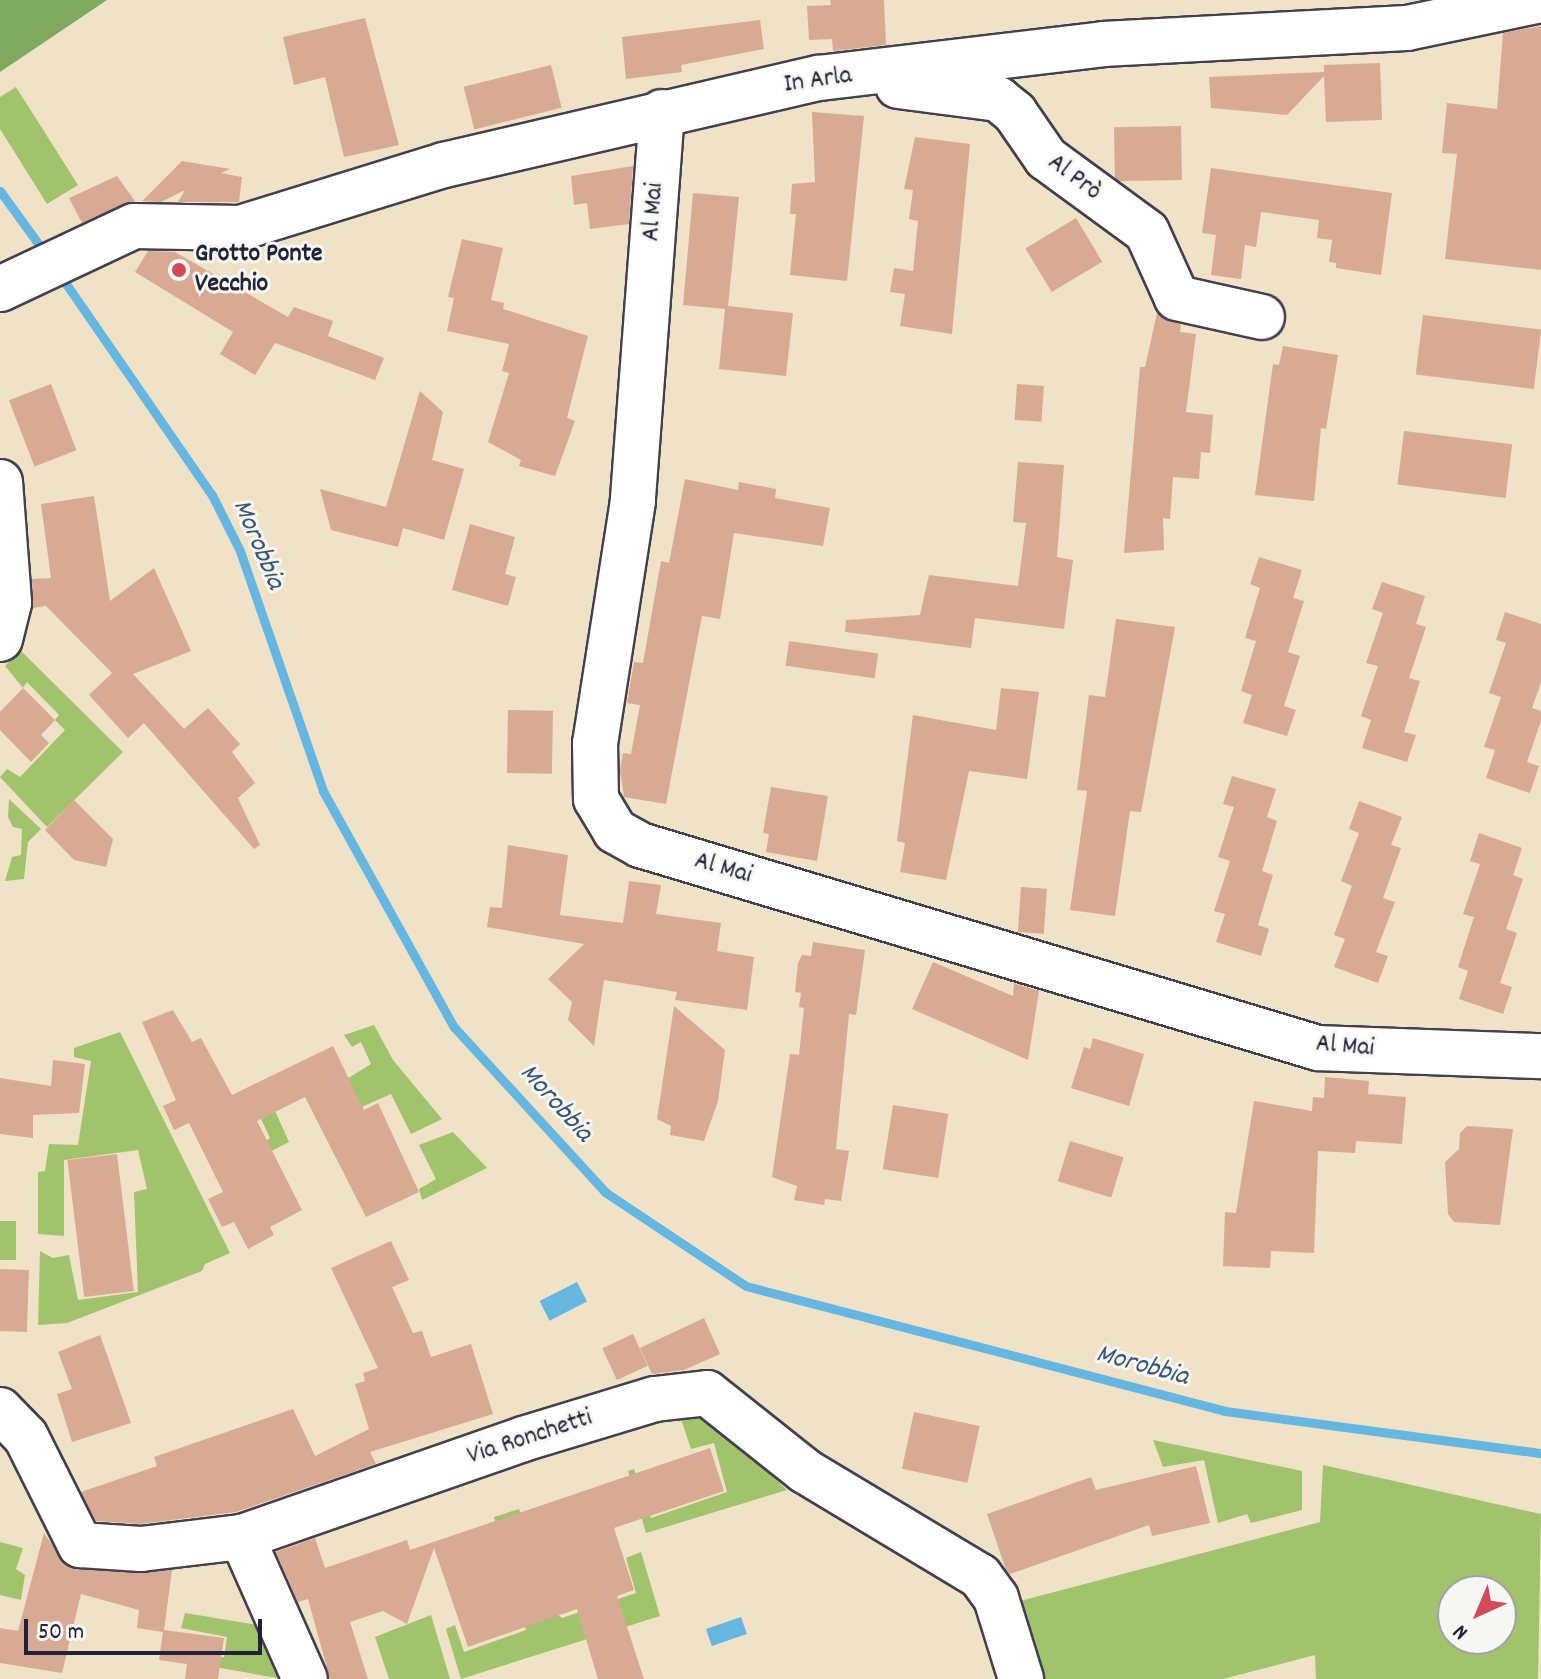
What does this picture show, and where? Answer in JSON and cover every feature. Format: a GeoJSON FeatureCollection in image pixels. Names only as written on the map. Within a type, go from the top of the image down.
{"type":"FeatureCollection","features":[{"type":"Feature","properties":{"kind":"street","name":"In Arla"},"geometry":{"type":"LineString","coordinates":[[0,289],[112,234],[149,222],[209,230],[240,228],[444,165],[805,81],[1103,44],[1407,28],[1541,0]]}},
{"type":"Feature","properties":{"kind":"street","name":"Al Prò"},"geometry":{"type":"LineString","coordinates":[[861,75],[909,88],[998,99],[1015,113],[1046,158],[1147,232],[1177,298],[1262,317]]}},
{"type":"Feature","properties":{"kind":"street","name":"Al Mai"},"geometry":{"type":"LineString","coordinates":[[662,112],[633,501],[595,743],[596,799],[615,831],[640,845],[1318,1048],[1541,1056]]}},
{"type":"Feature","properties":{"kind":"street"},"geometry":{"type":"LineString","coordinates":[[0,482],[9,603],[0,639]]}},
{"type":"Feature","properties":{"kind":"street","name":"Via Ronchetti"},"geometry":{"type":"LineString","coordinates":[[0,1410],[26,1437],[80,1545],[141,1549],[242,1537],[523,1439],[655,1399],[707,1393],[805,1471],[980,1576],[996,1598],[1021,1679]]}},
{"type":"Feature","properties":{"kind":"street"},"geometry":{"type":"LineString","coordinates":[[242,1537],[305,1679]]}},
{"type":"Feature","properties":{"kind":"green space"},"geometry":{"type":"Polygon","coordinates":[[[0,0],[107,0],[0,72],[0,0]]]}},
{"type":"Feature","properties":{"kind":"green space"},"geometry":{"type":"Polygon","coordinates":[[[16,87],[78,185],[47,204],[0,129],[0,97],[16,87]]]}},
{"type":"Feature","properties":{"kind":"green space"},"geometry":{"type":"Polygon","coordinates":[[[20,650],[123,752],[47,827],[0,777],[7,769],[20,777],[65,730],[55,720],[59,715],[27,682],[23,688],[5,666],[20,650]]]}},
{"type":"Feature","properties":{"kind":"green space"},"geometry":{"type":"Polygon","coordinates":[[[9,799],[41,829],[28,842],[24,879],[5,881],[12,857],[21,855],[22,829],[13,827],[8,817],[9,799]]]}},
{"type":"Feature","properties":{"kind":"green space"},"geometry":{"type":"Polygon","coordinates":[[[374,1025],[393,1060],[442,1119],[411,1134],[391,1094],[357,1109],[337,1085],[371,1064],[361,1042],[352,1047],[344,1035],[374,1025]]]}},
{"type":"Feature","properties":{"kind":"green space"},"geometry":{"type":"Polygon","coordinates":[[[120,1032],[230,1253],[205,1264],[202,1271],[67,1323],[38,1325],[40,1251],[53,1258],[69,1255],[78,1300],[138,1292],[134,1192],[147,1189],[138,1150],[64,1160],[64,1236],[38,1234],[38,1172],[45,1171],[49,1144],[78,1145],[91,1061],[74,1057],[74,1048],[120,1032]]]}},
{"type":"Feature","properties":{"kind":"green space"},"geometry":{"type":"Polygon","coordinates":[[[266,1091],[289,1142],[222,1176],[270,1138],[249,1093],[266,1091]]]}},
{"type":"Feature","properties":{"kind":"green space"},"geometry":{"type":"Polygon","coordinates":[[[453,1132],[487,1168],[422,1200],[419,1189],[436,1179],[419,1145],[453,1132]]]}},
{"type":"Feature","properties":{"kind":"green space"},"geometry":{"type":"Polygon","coordinates":[[[0,1221],[16,1221],[16,1260],[0,1260],[0,1221]]]}},
{"type":"Feature","properties":{"kind":"green space"},"geometry":{"type":"Polygon","coordinates":[[[679,1413],[712,1420],[787,1490],[646,1533],[628,1471],[634,1469],[651,1518],[727,1492],[714,1443],[691,1449],[679,1413]]]}},
{"type":"Feature","properties":{"kind":"green space"},"geometry":{"type":"Polygon","coordinates":[[[1153,1440],[1302,1471],[1302,1510],[1251,1523],[1247,1514],[1218,1523],[1204,1460],[1163,1467],[1153,1440]]]}},
{"type":"Feature","properties":{"kind":"green space"},"geometry":{"type":"Polygon","coordinates":[[[1323,1465],[1541,1514],[1538,1679],[1316,1679],[1315,1655],[1223,1679],[1033,1679],[1020,1601],[1320,1522],[1323,1465]]]}},
{"type":"Feature","properties":{"kind":"green space"},"geometry":{"type":"Polygon","coordinates":[[[519,1509],[556,1613],[562,1618],[636,1593],[626,1558],[641,1552],[660,1616],[461,1679],[446,1629],[455,1625],[464,1652],[526,1630],[494,1517],[519,1509]]]}},
{"type":"Feature","properties":{"kind":"green space"},"geometry":{"type":"Polygon","coordinates":[[[0,1542],[23,1548],[16,1569],[25,1575],[21,1600],[0,1595],[0,1542]]]}},
{"type":"Feature","properties":{"kind":"green space"},"geometry":{"type":"Polygon","coordinates":[[[185,1613],[258,1625],[283,1679],[215,1667],[216,1658],[224,1657],[227,1637],[181,1628],[185,1613]]]}},
{"type":"Feature","properties":{"kind":"green space"},"geometry":{"type":"Polygon","coordinates":[[[431,1615],[450,1679],[389,1679],[375,1637],[431,1615]]]}},
{"type":"Feature","properties":{"kind":"water"},"geometry":{"type":"Polygon","coordinates":[[[577,1282],[587,1302],[550,1321],[540,1301],[577,1282]]]}},
{"type":"Feature","properties":{"kind":"water"},"geometry":{"type":"Polygon","coordinates":[[[741,1617],[747,1634],[712,1646],[706,1629],[741,1617]]]}},
{"type":"Feature","properties":{"kind":"building"},"geometry":{"type":"Polygon","coordinates":[[[830,0],[884,0],[886,45],[833,51],[832,39],[809,40],[807,6],[831,5],[830,0]]]}},
{"type":"Feature","properties":{"kind":"building"},"geometry":{"type":"Polygon","coordinates":[[[365,18],[399,145],[344,157],[325,77],[294,85],[283,37],[365,18]]]}},
{"type":"Feature","properties":{"kind":"building"},"geometry":{"type":"Polygon","coordinates":[[[760,20],[764,49],[681,65],[682,72],[626,79],[622,37],[760,20]]]}},
{"type":"Feature","properties":{"kind":"building"},"geometry":{"type":"Polygon","coordinates":[[[1541,26],[1541,270],[1445,259],[1457,154],[1442,153],[1447,103],[1497,109],[1503,33],[1541,26]]]}},
{"type":"Feature","properties":{"kind":"building"},"geometry":{"type":"Polygon","coordinates":[[[1380,63],[1382,120],[1326,122],[1324,76],[1287,115],[1211,108],[1209,77],[1324,72],[1324,65],[1380,63]]]}},
{"type":"Feature","properties":{"kind":"building"},"geometry":{"type":"Polygon","coordinates":[[[551,65],[562,108],[474,129],[464,87],[551,65]]]}},
{"type":"Feature","properties":{"kind":"building"},"geometry":{"type":"Polygon","coordinates":[[[812,112],[864,116],[847,281],[790,275],[796,214],[790,214],[792,184],[815,182],[812,112]]]}},
{"type":"Feature","properties":{"kind":"building"},"geometry":{"type":"Polygon","coordinates":[[[1181,126],[1182,180],[1115,181],[1114,127],[1181,126]]]}},
{"type":"Feature","properties":{"kind":"building"},"geometry":{"type":"Polygon","coordinates":[[[915,137],[970,144],[952,334],[900,326],[905,294],[890,292],[894,268],[913,271],[918,221],[909,219],[913,190],[904,189],[915,137]]]}},
{"type":"Feature","properties":{"kind":"building"},"geometry":{"type":"Polygon","coordinates":[[[182,161],[230,169],[221,173],[242,177],[239,202],[178,202],[185,190],[161,202],[142,201],[182,161]]]}},
{"type":"Feature","properties":{"kind":"building"},"geometry":{"type":"Polygon","coordinates":[[[633,166],[629,224],[590,229],[587,203],[574,205],[571,176],[633,166]]]}},
{"type":"Feature","properties":{"kind":"building"},"geometry":{"type":"Polygon","coordinates":[[[1211,168],[1392,193],[1381,275],[1336,268],[1336,263],[1329,262],[1332,240],[1317,238],[1319,220],[1261,212],[1256,247],[1245,245],[1241,279],[1211,275],[1216,235],[1202,233],[1211,168]]]}},
{"type":"Feature","properties":{"kind":"building"},"geometry":{"type":"Polygon","coordinates":[[[117,176],[135,201],[82,223],[69,198],[117,176]]]}},
{"type":"Feature","properties":{"kind":"building"},"geometry":{"type":"Polygon","coordinates":[[[693,193],[739,197],[728,306],[793,313],[786,376],[719,369],[725,309],[683,305],[693,193]]]}},
{"type":"Feature","properties":{"kind":"building"},"geometry":{"type":"Polygon","coordinates":[[[1076,218],[1102,262],[1052,292],[1025,248],[1076,218]]]}},
{"type":"Feature","properties":{"kind":"building"},"geometry":{"type":"Polygon","coordinates":[[[462,239],[503,248],[491,300],[504,303],[503,309],[588,336],[567,418],[575,421],[555,476],[519,466],[521,460],[488,442],[509,373],[502,371],[509,344],[447,331],[454,298],[448,297],[462,239]]]}},
{"type":"Feature","properties":{"kind":"building"},"geometry":{"type":"Polygon","coordinates":[[[148,251],[175,252],[288,317],[294,307],[333,321],[328,336],[384,358],[375,380],[275,343],[255,375],[220,354],[233,332],[135,272],[148,251]]]}},
{"type":"Feature","properties":{"kind":"building"},"geometry":{"type":"Polygon","coordinates":[[[1157,313],[1181,325],[1180,332],[1196,334],[1186,412],[1213,415],[1210,453],[1201,452],[1199,479],[1173,477],[1170,519],[1163,518],[1164,550],[1124,553],[1140,367],[1145,367],[1157,313]]]}},
{"type":"Feature","properties":{"kind":"building"},"geometry":{"type":"Polygon","coordinates":[[[1423,315],[1541,329],[1534,389],[1416,375],[1423,315]]]}},
{"type":"Feature","properties":{"kind":"building"},"geometry":{"type":"Polygon","coordinates":[[[1283,346],[1338,355],[1326,429],[1321,428],[1314,501],[1255,495],[1273,364],[1279,365],[1283,346]]]}},
{"type":"Feature","properties":{"kind":"building"},"geometry":{"type":"Polygon","coordinates":[[[51,384],[76,450],[34,466],[9,400],[51,384]]]}},
{"type":"Feature","properties":{"kind":"building"},"geometry":{"type":"Polygon","coordinates":[[[1017,384],[1044,386],[1041,422],[1014,420],[1017,384]]]}},
{"type":"Feature","properties":{"kind":"building"},"geometry":{"type":"Polygon","coordinates":[[[420,391],[443,412],[432,460],[464,469],[444,540],[403,528],[398,547],[331,530],[320,489],[386,507],[420,391]]]}},
{"type":"Feature","properties":{"kind":"building"},"geometry":{"type":"Polygon","coordinates":[[[1404,431],[1512,444],[1506,498],[1397,485],[1404,431]]]}},
{"type":"Feature","properties":{"kind":"building"},"geometry":{"type":"Polygon","coordinates":[[[1018,462],[1064,465],[1057,557],[1073,560],[1064,629],[975,618],[971,648],[845,632],[846,620],[920,615],[929,575],[1018,586],[1026,523],[1013,522],[1018,462]]]}},
{"type":"Feature","properties":{"kind":"building"},"geometry":{"type":"Polygon","coordinates":[[[685,479],[738,490],[739,482],[776,489],[775,498],[830,508],[823,546],[734,533],[720,619],[702,616],[666,804],[624,797],[620,771],[623,753],[631,754],[640,705],[627,703],[634,662],[643,663],[661,561],[669,563],[685,479]]]}},
{"type":"Feature","properties":{"kind":"building"},"geometry":{"type":"Polygon","coordinates":[[[94,496],[110,601],[154,568],[191,651],[133,674],[184,729],[208,708],[240,744],[232,752],[255,783],[238,798],[260,845],[254,849],[144,723],[128,738],[89,695],[112,673],[46,606],[33,608],[32,579],[51,578],[41,504],[94,496]]]}},
{"type":"Feature","properties":{"kind":"building"},"geometry":{"type":"Polygon","coordinates":[[[470,524],[515,537],[505,574],[516,577],[508,606],[452,590],[470,524]]]}},
{"type":"Feature","properties":{"kind":"building"},"geometry":{"type":"Polygon","coordinates":[[[1259,557],[1302,570],[1293,598],[1304,601],[1288,652],[1300,656],[1284,706],[1296,710],[1287,736],[1243,723],[1252,695],[1241,691],[1256,641],[1245,638],[1260,588],[1250,584],[1259,557]]]}},
{"type":"Feature","properties":{"kind":"building"},"geometry":{"type":"Polygon","coordinates":[[[1382,582],[1425,596],[1416,624],[1426,627],[1409,678],[1420,681],[1404,732],[1416,735],[1407,762],[1362,748],[1371,720],[1361,716],[1378,666],[1366,663],[1383,613],[1372,609],[1382,582]]]}},
{"type":"Feature","properties":{"kind":"building"},"geometry":{"type":"Polygon","coordinates":[[[1505,612],[1541,624],[1541,682],[1532,708],[1541,711],[1541,721],[1527,762],[1539,766],[1530,793],[1486,778],[1495,750],[1484,747],[1501,697],[1489,693],[1506,643],[1496,640],[1505,612]]]}},
{"type":"Feature","properties":{"kind":"building"},"geometry":{"type":"Polygon","coordinates":[[[1116,619],[1175,627],[1141,812],[1130,811],[1115,916],[1070,910],[1087,791],[1077,790],[1089,695],[1105,697],[1116,619]]]}},
{"type":"Feature","properties":{"kind":"building"},"geometry":{"type":"Polygon","coordinates":[[[789,641],[878,654],[875,678],[786,666],[789,641]]]}},
{"type":"Feature","properties":{"kind":"building"},"geometry":{"type":"Polygon","coordinates":[[[23,688],[55,720],[41,735],[49,743],[31,762],[0,730],[0,712],[23,688]]]}},
{"type":"Feature","properties":{"kind":"building"},"geometry":{"type":"Polygon","coordinates":[[[1001,688],[1039,692],[1027,779],[969,771],[946,880],[900,872],[905,843],[897,841],[913,715],[996,730],[1001,688]]]}},
{"type":"Feature","properties":{"kind":"building"},"geometry":{"type":"Polygon","coordinates":[[[508,710],[553,711],[552,774],[507,773],[508,710]]]}},
{"type":"Feature","properties":{"kind":"building"},"geometry":{"type":"Polygon","coordinates":[[[1232,776],[1276,789],[1267,817],[1277,821],[1262,871],[1273,875],[1258,925],[1269,929],[1261,956],[1216,942],[1225,914],[1214,911],[1230,861],[1218,857],[1234,807],[1223,804],[1232,776]]]}},
{"type":"Feature","properties":{"kind":"building"},"geometry":{"type":"Polygon","coordinates":[[[771,787],[828,796],[817,861],[766,852],[769,834],[763,833],[771,787]]]}},
{"type":"Feature","properties":{"kind":"building"},"geometry":{"type":"Polygon","coordinates":[[[74,800],[113,839],[106,867],[74,860],[45,830],[74,800]]]}},
{"type":"Feature","properties":{"kind":"building"},"geometry":{"type":"Polygon","coordinates":[[[1359,801],[1402,817],[1391,845],[1401,848],[1383,898],[1395,902],[1376,952],[1388,956],[1378,983],[1334,967],[1345,939],[1334,935],[1352,886],[1341,881],[1359,833],[1349,829],[1359,801]]]}},
{"type":"Feature","properties":{"kind":"building"},"geometry":{"type":"Polygon","coordinates":[[[1479,833],[1522,848],[1513,875],[1523,879],[1506,929],[1517,933],[1500,983],[1512,987],[1503,1014],[1459,999],[1468,971],[1458,967],[1474,917],[1463,914],[1480,864],[1470,861],[1479,833]]]}},
{"type":"Feature","properties":{"kind":"building"},"geometry":{"type":"Polygon","coordinates":[[[508,845],[568,855],[560,915],[623,923],[629,881],[661,885],[656,914],[721,923],[717,951],[754,957],[747,1010],[675,1000],[677,992],[604,980],[594,1046],[568,1020],[572,1002],[548,979],[584,944],[487,927],[490,907],[502,908],[508,845]]]}},
{"type":"Feature","properties":{"kind":"building"},"geometry":{"type":"Polygon","coordinates":[[[1021,887],[1047,889],[1044,934],[1018,932],[1021,887]]]}},
{"type":"Feature","properties":{"kind":"building"},"geometry":{"type":"Polygon","coordinates":[[[813,942],[865,950],[856,1015],[849,1014],[836,1149],[849,1151],[841,1201],[825,1199],[824,1205],[794,1200],[797,1186],[772,1177],[790,1054],[799,1055],[804,1008],[799,1007],[801,993],[795,992],[798,963],[802,955],[811,956],[813,942]]]}},
{"type":"Feature","properties":{"kind":"building"},"geometry":{"type":"Polygon","coordinates":[[[933,962],[1013,996],[1014,983],[1039,991],[1028,1060],[912,1009],[933,962]]]}},
{"type":"Feature","properties":{"kind":"building"},"geometry":{"type":"Polygon","coordinates":[[[674,1006],[725,1050],[718,1101],[704,1141],[670,1135],[671,1126],[657,1119],[674,1006]]]}},
{"type":"Feature","properties":{"kind":"building"},"geometry":{"type":"Polygon","coordinates":[[[173,1010],[192,1042],[201,1038],[232,1095],[333,1046],[364,1110],[378,1103],[419,1192],[366,1217],[305,1097],[257,1121],[302,1210],[270,1227],[274,1235],[248,1249],[234,1222],[222,1227],[208,1199],[223,1192],[189,1123],[174,1130],[163,1106],[176,1100],[142,1022],[173,1010]]]}},
{"type":"Feature","properties":{"kind":"building"},"geometry":{"type":"Polygon","coordinates":[[[1093,1038],[1144,1054],[1129,1106],[1071,1088],[1084,1047],[1090,1049],[1093,1038]]]}},
{"type":"Feature","properties":{"kind":"building"},"geometry":{"type":"Polygon","coordinates":[[[53,1060],[85,1064],[79,1113],[33,1115],[33,1138],[0,1134],[0,1078],[51,1086],[53,1060]]]}},
{"type":"Feature","properties":{"kind":"building"},"geometry":{"type":"Polygon","coordinates":[[[1325,1077],[1369,1081],[1368,1094],[1406,1097],[1402,1144],[1356,1141],[1355,1153],[1318,1151],[1314,1253],[1271,1251],[1270,1268],[1223,1266],[1225,1212],[1236,1213],[1254,1101],[1312,1111],[1313,1097],[1324,1098],[1325,1077]]]}},
{"type":"Feature","properties":{"kind":"building"},"geometry":{"type":"Polygon","coordinates":[[[893,1105],[948,1114],[938,1178],[883,1169],[893,1105]]]}},
{"type":"Feature","properties":{"kind":"building"},"geometry":{"type":"Polygon","coordinates":[[[1467,1126],[1513,1129],[1500,1225],[1454,1222],[1448,1214],[1445,1162],[1459,1149],[1460,1133],[1467,1126]]]}},
{"type":"Feature","properties":{"kind":"building"},"geometry":{"type":"Polygon","coordinates":[[[1070,1141],[1124,1157],[1111,1198],[1058,1181],[1070,1141]]]}},
{"type":"Feature","properties":{"kind":"building"},"geometry":{"type":"Polygon","coordinates":[[[117,1154],[134,1291],[84,1297],[67,1160],[117,1154]]]}},
{"type":"Feature","properties":{"kind":"building"},"geometry":{"type":"Polygon","coordinates":[[[391,1241],[409,1280],[392,1287],[413,1333],[422,1331],[431,1357],[471,1344],[493,1414],[370,1452],[376,1464],[236,1512],[140,1524],[96,1521],[81,1492],[157,1466],[154,1457],[293,1409],[315,1456],[369,1429],[355,1384],[365,1381],[363,1373],[378,1368],[331,1268],[391,1241]]]}},
{"type":"Feature","properties":{"kind":"building"},"geometry":{"type":"Polygon","coordinates":[[[0,1269],[29,1270],[27,1332],[0,1331],[0,1269]]]}},
{"type":"Feature","properties":{"kind":"building"},"geometry":{"type":"Polygon","coordinates":[[[704,1318],[720,1354],[684,1370],[652,1374],[640,1348],[704,1318]]]}},
{"type":"Feature","properties":{"kind":"building"},"geometry":{"type":"Polygon","coordinates":[[[633,1334],[648,1366],[617,1380],[602,1348],[633,1334]]]}},
{"type":"Feature","properties":{"kind":"building"},"geometry":{"type":"Polygon","coordinates":[[[100,1335],[131,1423],[72,1442],[57,1394],[72,1389],[58,1352],[100,1335]]]}},
{"type":"Feature","properties":{"kind":"building"},"geometry":{"type":"Polygon","coordinates":[[[914,1412],[980,1426],[967,1483],[902,1469],[914,1412]]]}},
{"type":"Feature","properties":{"kind":"building"},"geometry":{"type":"Polygon","coordinates":[[[710,1448],[724,1491],[614,1528],[634,1590],[617,1596],[644,1679],[598,1679],[577,1609],[468,1647],[434,1548],[407,1624],[383,1611],[350,1622],[368,1679],[330,1679],[308,1599],[298,1602],[276,1552],[315,1538],[325,1568],[407,1540],[410,1550],[710,1448]]]}},
{"type":"Feature","properties":{"kind":"building"},"geometry":{"type":"Polygon","coordinates":[[[1196,1466],[1210,1523],[1152,1536],[1149,1525],[1010,1574],[1006,1570],[987,1514],[1091,1477],[1096,1490],[1196,1466]]]}},
{"type":"Feature","properties":{"kind":"building"},"geometry":{"type":"Polygon","coordinates":[[[44,1533],[66,1565],[78,1570],[172,1570],[164,1630],[224,1638],[218,1679],[185,1679],[187,1664],[159,1660],[163,1632],[137,1628],[139,1610],[81,1594],[62,1673],[0,1663],[0,1628],[18,1631],[44,1533]]]}},
{"type":"Feature","properties":{"kind":"waterway","name":"Morobbia"},"geometry":{"type":"LineString","coordinates":[[0,191],[45,253]]}},
{"type":"Feature","properties":{"kind":"waterway","name":"Morobbia"},"geometry":{"type":"LineString","coordinates":[[60,275],[212,495],[240,551],[323,791],[454,1027],[605,1192],[746,1286],[1225,1411],[1541,1453]]}},
{"type":"Feature","properties":{"kind":"place","name":"Grotto Ponte Vecchio"},"geometry":{"type":"Point","coordinates":[179,270]}}]}
